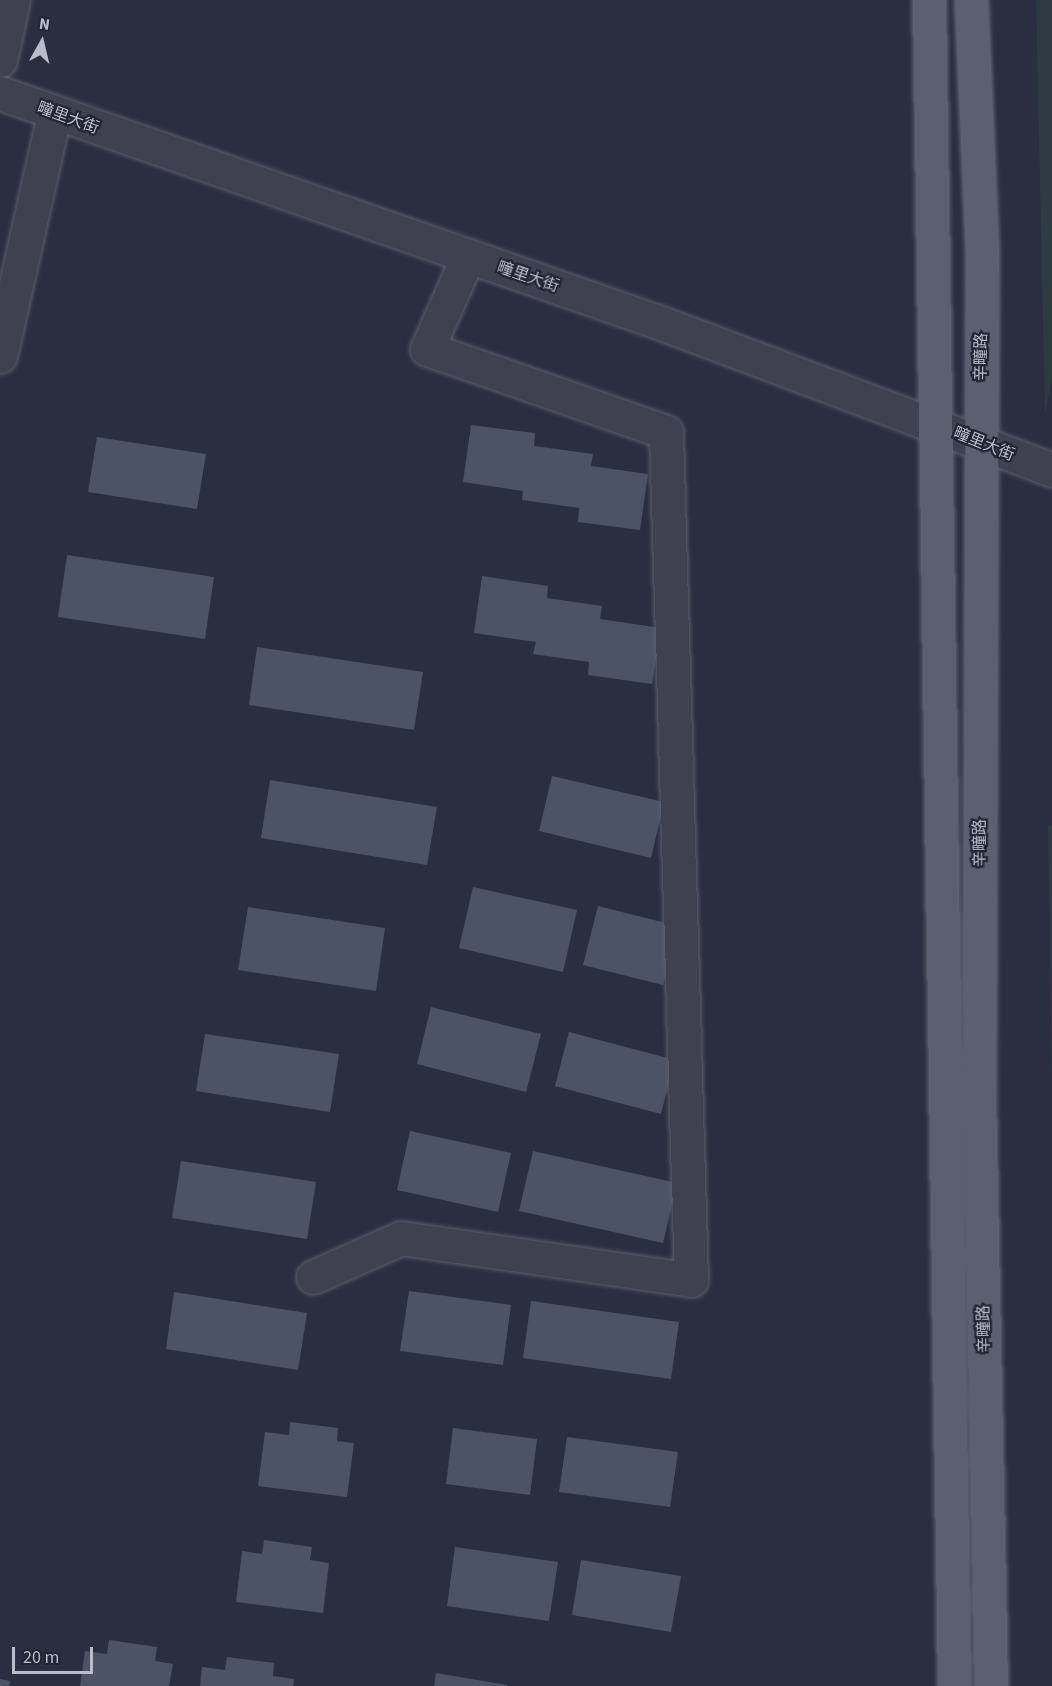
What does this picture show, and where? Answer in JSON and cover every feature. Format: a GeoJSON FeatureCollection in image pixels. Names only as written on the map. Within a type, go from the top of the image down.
{"type":"FeatureCollection","features":[{"type":"Feature","properties":{"kind":"main road","name":"辛疃路"},"geometry":{"type":"LineString","coordinates":[[929,0],[933,423],[954,1686]]}},
{"type":"Feature","properties":{"kind":"main road","name":"辛疃路"},"geometry":{"type":"LineString","coordinates":[[971,0],[982,253],[979,1094],[991,1686]]}},
{"type":"Feature","properties":{"kind":"street"},"geometry":{"type":"LineString","coordinates":[[0,60],[13,0]]}},
{"type":"Feature","properties":{"kind":"street","name":"疃里大街"},"geometry":{"type":"LineString","coordinates":[[0,93],[54,114],[468,256],[933,423],[980,445],[1052,470]]}},
{"type":"Feature","properties":{"kind":"street"},"geometry":{"type":"LineString","coordinates":[[0,356],[54,114]]}},
{"type":"Feature","properties":{"kind":"street"},"geometry":{"type":"LineString","coordinates":[[313,1277],[401,1238],[691,1280],[666,432],[427,349],[468,256]]}},
{"type":"Feature","properties":{"kind":"shaded area"},"geometry":{"type":"Polygon","coordinates":[[[1036,0],[1052,0],[1052,378],[1045,414],[1036,0]]]}},
{"type":"Feature","properties":{"kind":"shaded area"},"geometry":{"type":"Polygon","coordinates":[[[1048,826],[1052,826],[1052,1081],[1048,826]]]}},
{"type":"Feature","properties":{"kind":"building"},"geometry":{"type":"Polygon","coordinates":[[[471,425],[535,433],[534,446],[593,454],[591,466],[648,474],[640,530],[578,522],[579,508],[522,500],[523,491],[463,482],[471,425]]]}},
{"type":"Feature","properties":{"kind":"building"},"geometry":{"type":"Polygon","coordinates":[[[97,437],[206,454],[197,509],[88,492],[97,437]]]}},
{"type":"Feature","properties":{"kind":"building"},"geometry":{"type":"Polygon","coordinates":[[[67,555],[214,577],[205,639],[58,617],[67,555]]]}},
{"type":"Feature","properties":{"kind":"building"},"geometry":{"type":"Polygon","coordinates":[[[482,576],[548,586],[547,598],[602,606],[600,619],[661,628],[652,684],[588,675],[589,662],[533,654],[536,642],[474,633],[482,576]]]}},
{"type":"Feature","properties":{"kind":"building"},"geometry":{"type":"Polygon","coordinates":[[[257,647],[423,672],[414,730],[249,705],[257,647]]]}},
{"type":"Feature","properties":{"kind":"building"},"geometry":{"type":"Polygon","coordinates":[[[552,776],[664,802],[651,858],[539,831],[552,776]]]}},
{"type":"Feature","properties":{"kind":"building"},"geometry":{"type":"Polygon","coordinates":[[[270,780],[437,807],[427,865],[261,838],[270,780]]]}},
{"type":"Feature","properties":{"kind":"building"},"geometry":{"type":"Polygon","coordinates":[[[473,887],[577,910],[563,972],[459,948],[473,887]]]}},
{"type":"Feature","properties":{"kind":"building"},"geometry":{"type":"Polygon","coordinates":[[[598,906],[678,926],[663,985],[583,965],[598,906]]]}},
{"type":"Feature","properties":{"kind":"building"},"geometry":{"type":"Polygon","coordinates":[[[248,907],[385,928],[376,991],[238,970],[248,907]]]}},
{"type":"Feature","properties":{"kind":"building"},"geometry":{"type":"Polygon","coordinates":[[[431,1007],[541,1034],[526,1092],[417,1064],[431,1007]]]}},
{"type":"Feature","properties":{"kind":"building"},"geometry":{"type":"Polygon","coordinates":[[[569,1032],[675,1060],[661,1114],[555,1086],[569,1032]]]}},
{"type":"Feature","properties":{"kind":"building"},"geometry":{"type":"Polygon","coordinates":[[[205,1034],[339,1054],[330,1112],[196,1091],[205,1034]]]}},
{"type":"Feature","properties":{"kind":"building"},"geometry":{"type":"Polygon","coordinates":[[[410,1131],[511,1153],[498,1212],[397,1190],[410,1131]]]}},
{"type":"Feature","properties":{"kind":"building"},"geometry":{"type":"Polygon","coordinates":[[[533,1151],[677,1183],[663,1243],[519,1211],[533,1151]]]}},
{"type":"Feature","properties":{"kind":"building"},"geometry":{"type":"Polygon","coordinates":[[[181,1161],[316,1182],[307,1239],[172,1218],[181,1161]]]}},
{"type":"Feature","properties":{"kind":"building"},"geometry":{"type":"Polygon","coordinates":[[[409,1291],[511,1305],[503,1365],[400,1351],[409,1291]]]}},
{"type":"Feature","properties":{"kind":"building"},"geometry":{"type":"Polygon","coordinates":[[[174,1292],[307,1313],[298,1370],[166,1349],[174,1292]]]}},
{"type":"Feature","properties":{"kind":"building"},"geometry":{"type":"Polygon","coordinates":[[[531,1301],[679,1322],[671,1379],[523,1358],[531,1301]]]}},
{"type":"Feature","properties":{"kind":"building"},"geometry":{"type":"Polygon","coordinates":[[[290,1422],[338,1428],[337,1441],[354,1443],[347,1497],[258,1486],[265,1432],[289,1435],[290,1422]]]}},
{"type":"Feature","properties":{"kind":"building"},"geometry":{"type":"Polygon","coordinates":[[[453,1428],[537,1439],[530,1495],[446,1484],[453,1428]]]}},
{"type":"Feature","properties":{"kind":"building"},"geometry":{"type":"Polygon","coordinates":[[[567,1437],[678,1452],[670,1507],[559,1492],[567,1437]]]}},
{"type":"Feature","properties":{"kind":"building"},"geometry":{"type":"Polygon","coordinates":[[[264,1540],[312,1547],[310,1560],[329,1563],[323,1613],[236,1602],[242,1551],[262,1554],[264,1540]]]}},
{"type":"Feature","properties":{"kind":"building"},"geometry":{"type":"Polygon","coordinates":[[[455,1547],[558,1562],[549,1621],[447,1606],[455,1547]]]}},
{"type":"Feature","properties":{"kind":"building"},"geometry":{"type":"Polygon","coordinates":[[[581,1560],[681,1576],[671,1632],[572,1615],[581,1560]]]}},
{"type":"Feature","properties":{"kind":"building"},"geometry":{"type":"Polygon","coordinates":[[[109,1640],[157,1647],[155,1661],[173,1664],[169,1686],[80,1686],[85,1651],[107,1654],[109,1640]]]}},
{"type":"Feature","properties":{"kind":"building"},"geometry":{"type":"Polygon","coordinates":[[[227,1657],[274,1663],[273,1676],[294,1679],[293,1686],[200,1686],[202,1667],[225,1670],[227,1657]]]}},
{"type":"Feature","properties":{"kind":"building"},"geometry":{"type":"Polygon","coordinates":[[[436,1673],[507,1685],[507,1686],[434,1686],[436,1673]]]}},
{"type":"Feature","properties":{"kind":"building"},"geometry":{"type":"Polygon","coordinates":[[[0,1679],[10,1681],[9,1686],[0,1686],[0,1679]]]}}]}
